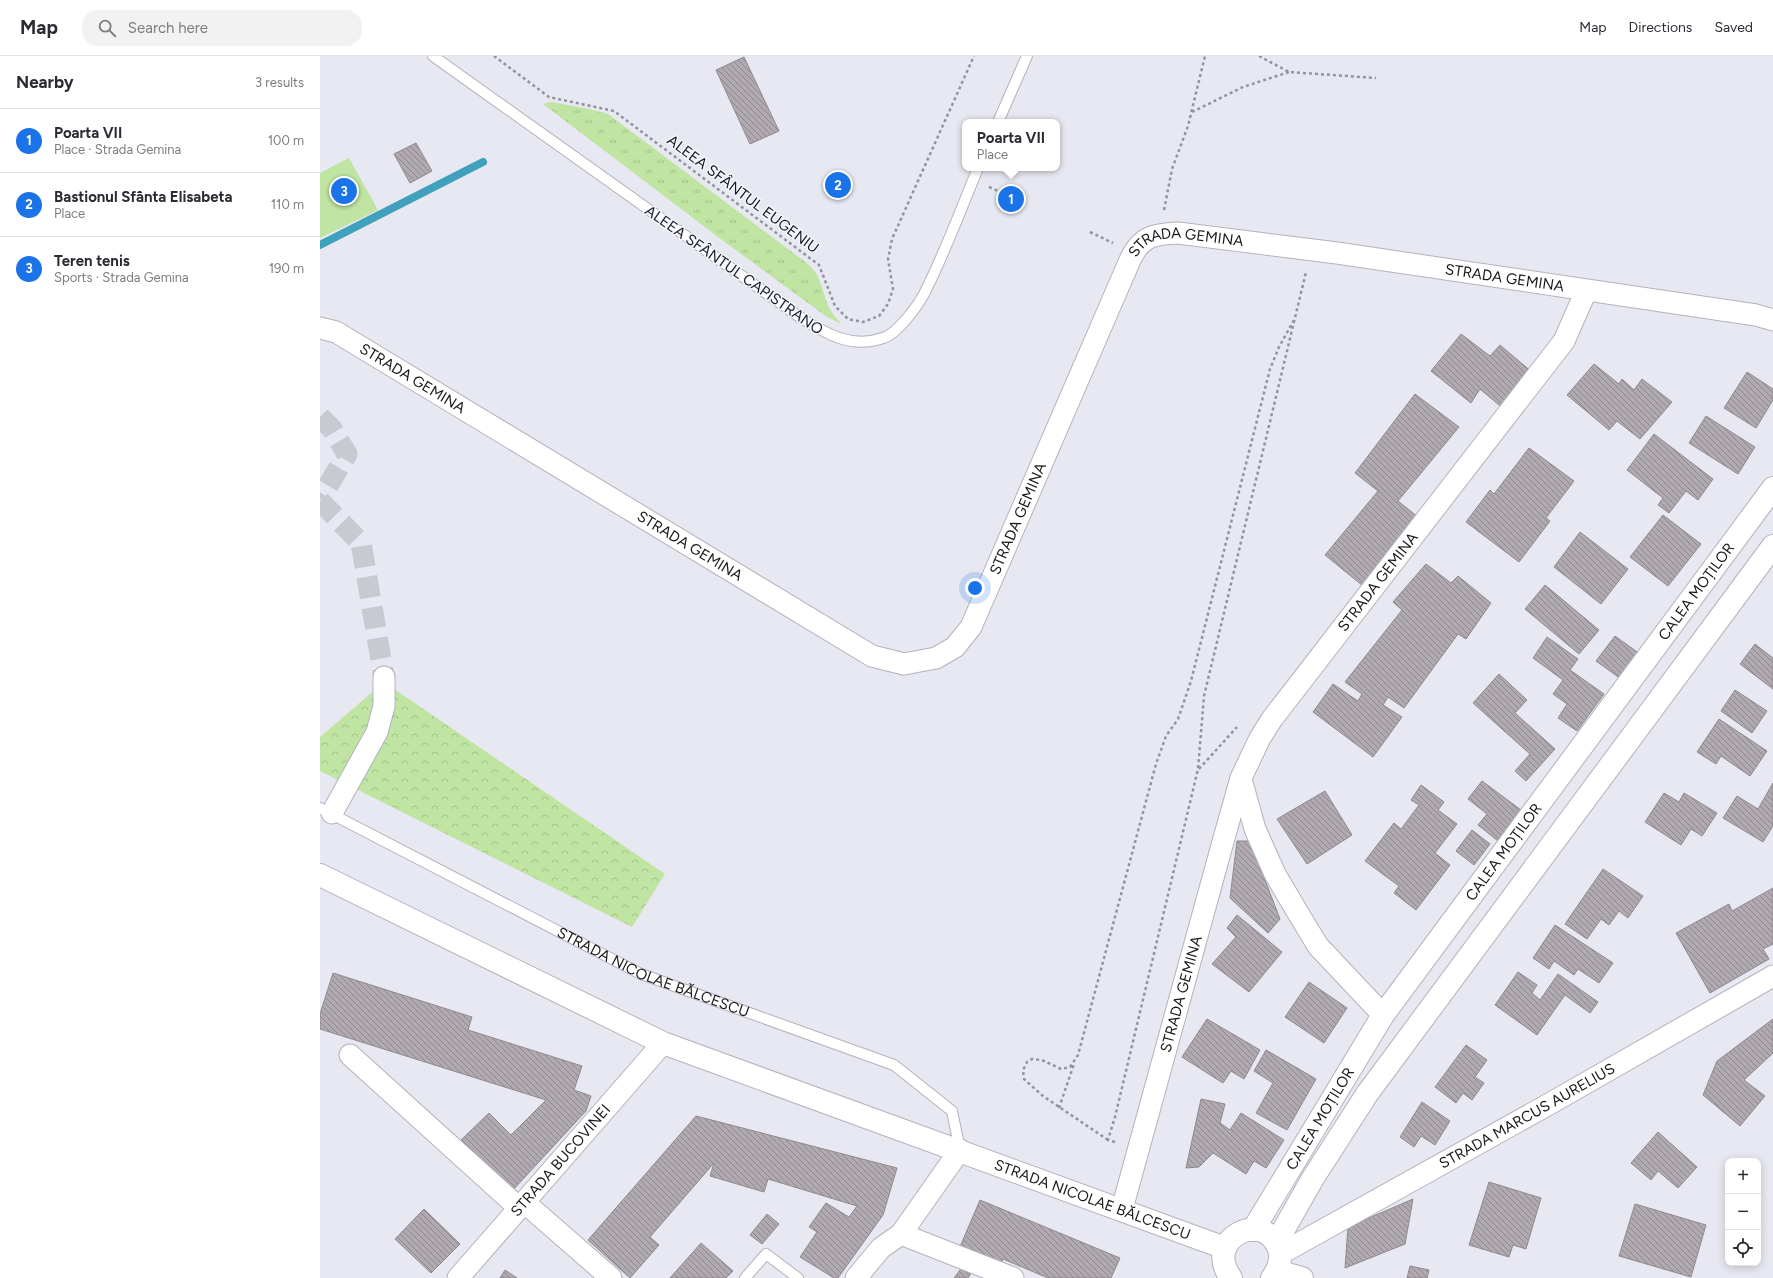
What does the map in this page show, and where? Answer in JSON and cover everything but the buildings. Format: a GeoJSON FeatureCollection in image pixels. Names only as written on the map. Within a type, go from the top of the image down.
{"type":"FeatureCollection","features":[{"type":"Feature","properties":{"kind":"main road","name":"CALEA MOȚILOR"},"geometry":{"type":"LineString","coordinates":[[1253,1230],[1383,1015],[1773,488]]}},
{"type":"Feature","properties":{"kind":"main road","name":"CALEA MOȚILOR"},"geometry":{"type":"LineString","coordinates":[[1276,1261],[1313,1178],[1367,1094],[1773,546]]}},
{"type":"Feature","properties":{"kind":"main road","name":"STRADA NICOLAE BĂLCESCU"},"geometry":{"type":"LineString","coordinates":[[320,874],[663,1043],[1122,1209],[1225,1248]]}},
{"type":"Feature","properties":{"kind":"main road"},"geometry":{"type":"LineString","coordinates":[[1226,1276],[1223,1264],[1225,1248],[1236,1234],[1244,1230],[1253,1230],[1270,1236],[1276,1261],[1302,1278]]}},
{"type":"Feature","properties":{"kind":"street","name":"STRADA GEMINA"},"geometry":{"type":"LineString","coordinates":[[320,328],[336,332],[872,656],[904,664],[936,658],[955,647],[971,627],[1133,253],[1145,238],[1160,234],[1178,233],[1311,250],[1756,315],[1773,320]]}},
{"type":"Feature","properties":{"kind":"street","name":"STRADA GEMINA"},"geometry":{"type":"LineString","coordinates":[[1122,1209],[1241,778],[1260,738],[1272,719],[1564,341],[1586,290]]}},
{"type":"Feature","properties":{"kind":"street"},"geometry":{"type":"LineString","coordinates":[[326,810],[377,732],[384,706],[384,677]]}},
{"type":"Feature","properties":{"kind":"street"},"geometry":{"type":"LineString","coordinates":[[1241,778],[1255,829],[1276,874],[1298,913],[1318,946],[1383,1015]]}},
{"type":"Feature","properties":{"kind":"street","name":"STRADA MARCUS AURELIUS"},"geometry":{"type":"LineString","coordinates":[[1276,1261],[1773,976]]}},
{"type":"Feature","properties":{"kind":"street","name":"STRADA BUCOVINEI"},"geometry":{"type":"LineString","coordinates":[[458,1278],[663,1043]]}},
{"type":"Feature","properties":{"kind":"street"},"geometry":{"type":"LineString","coordinates":[[350,1055],[522,1205],[611,1278]]}},
{"type":"Feature","properties":{"kind":"street"},"geometry":{"type":"LineString","coordinates":[[856,1278],[881,1248],[901,1234],[960,1150]]}},
{"type":"Feature","properties":{"kind":"street"},"geometry":{"type":"LineString","coordinates":[[901,1234],[1013,1278]]}},
{"type":"Feature","properties":{"kind":"lane","name":"ALEEA SFÂNTUL CAPISTRANO"},"geometry":{"type":"LineString","coordinates":[[433,56],[801,318],[827,335],[854,342],[884,338],[907,319],[923,294],[977,171]]}},
{"type":"Feature","properties":{"kind":"lane"},"geometry":{"type":"LineString","coordinates":[[999,119],[1027,56]]}},
{"type":"Feature","properties":{"kind":"lane","name":"STRADA NICOLAE BĂLCESCU"},"geometry":{"type":"LineString","coordinates":[[326,810],[641,974],[894,1065],[952,1111],[960,1150]]}},
{"type":"Feature","properties":{"kind":"lane"},"geometry":{"type":"LineString","coordinates":[[745,1278],[766,1254],[798,1278]]}},
{"type":"Feature","properties":{"kind":"path","name":"ALEEA SFÂNTUL EUGENIU"},"geometry":{"type":"LineString","coordinates":[[494,56],[549,97],[614,111],[819,264],[835,306],[848,319],[863,322],[879,316],[888,304],[893,289],[888,259],[892,239],[974,56]]}},
{"type":"Feature","properties":{"kind":"path"},"geometry":{"type":"LineString","coordinates":[[1160,234],[1172,169],[1191,112],[1205,56]]}},
{"type":"Feature","properties":{"kind":"path"},"geometry":{"type":"LineString","coordinates":[[1259,56],[1289,72]]}},
{"type":"Feature","properties":{"kind":"path"},"geometry":{"type":"LineString","coordinates":[[1191,112],[1244,87],[1289,72],[1376,78]]}},
{"type":"Feature","properties":{"kind":"path"},"geometry":{"type":"LineString","coordinates":[[974,180],[1010,196]]}},
{"type":"Feature","properties":{"kind":"path"},"geometry":{"type":"LineString","coordinates":[[1108,1140],[1115,1117],[1198,770],[1204,696],[1311,250]]}},
{"type":"Feature","properties":{"kind":"path"},"geometry":{"type":"LineString","coordinates":[[1059,1108],[1075,1062],[1156,764],[1166,736],[1178,719],[1191,681],[1270,369],[1279,347],[1294,320]]}},
{"type":"Feature","properties":{"kind":"path"},"geometry":{"type":"LineString","coordinates":[[1075,1062],[1070,1067],[1061,1069],[1042,1060],[1032,1059],[1027,1062],[1023,1070],[1024,1079],[1029,1086],[1059,1108],[1108,1140],[1138,1150]]}},
{"type":"Feature","properties":{"kind":"green space"},"geometry":{"type":"Polygon","coordinates":[[[552,102],[608,114],[808,264],[818,277],[829,308],[842,324],[827,317],[722,240],[543,104],[552,102]]]}},
{"type":"Feature","properties":{"kind":"green space"},"geometry":{"type":"Polygon","coordinates":[[[349,158],[378,210],[320,238],[320,173],[349,158]]]}},
{"type":"Feature","properties":{"kind":"green space"},"geometry":{"type":"Polygon","coordinates":[[[384,682],[665,874],[632,927],[320,771],[320,737],[384,682]]]}},
{"type":"Feature","properties":{"kind":"waterway"},"geometry":{"type":"LineString","coordinates":[[320,245],[483,162]]}},
{"type":"Feature","properties":{"kind":"tunnel"},"geometry":{"type":"LineString","coordinates":[[320,417],[332,429],[347,454],[320,499]]}},
{"type":"Feature","properties":{"kind":"tunnel"},"geometry":{"type":"LineString","coordinates":[[320,501],[361,543],[384,677]]}},
{"type":"Feature","properties":{"kind":"place","name":"Bastionul Sfânta Elisabeta"},"geometry":{"type":"Point","coordinates":[838,185]}},
{"type":"Feature","properties":{"kind":"place","name":"Teren tenis"},"geometry":{"type":"Point","coordinates":[344,191]}},
{"type":"Feature","properties":{"kind":"place","name":"Poarta VII"},"geometry":{"type":"Point","coordinates":[1011,199]}}]}
